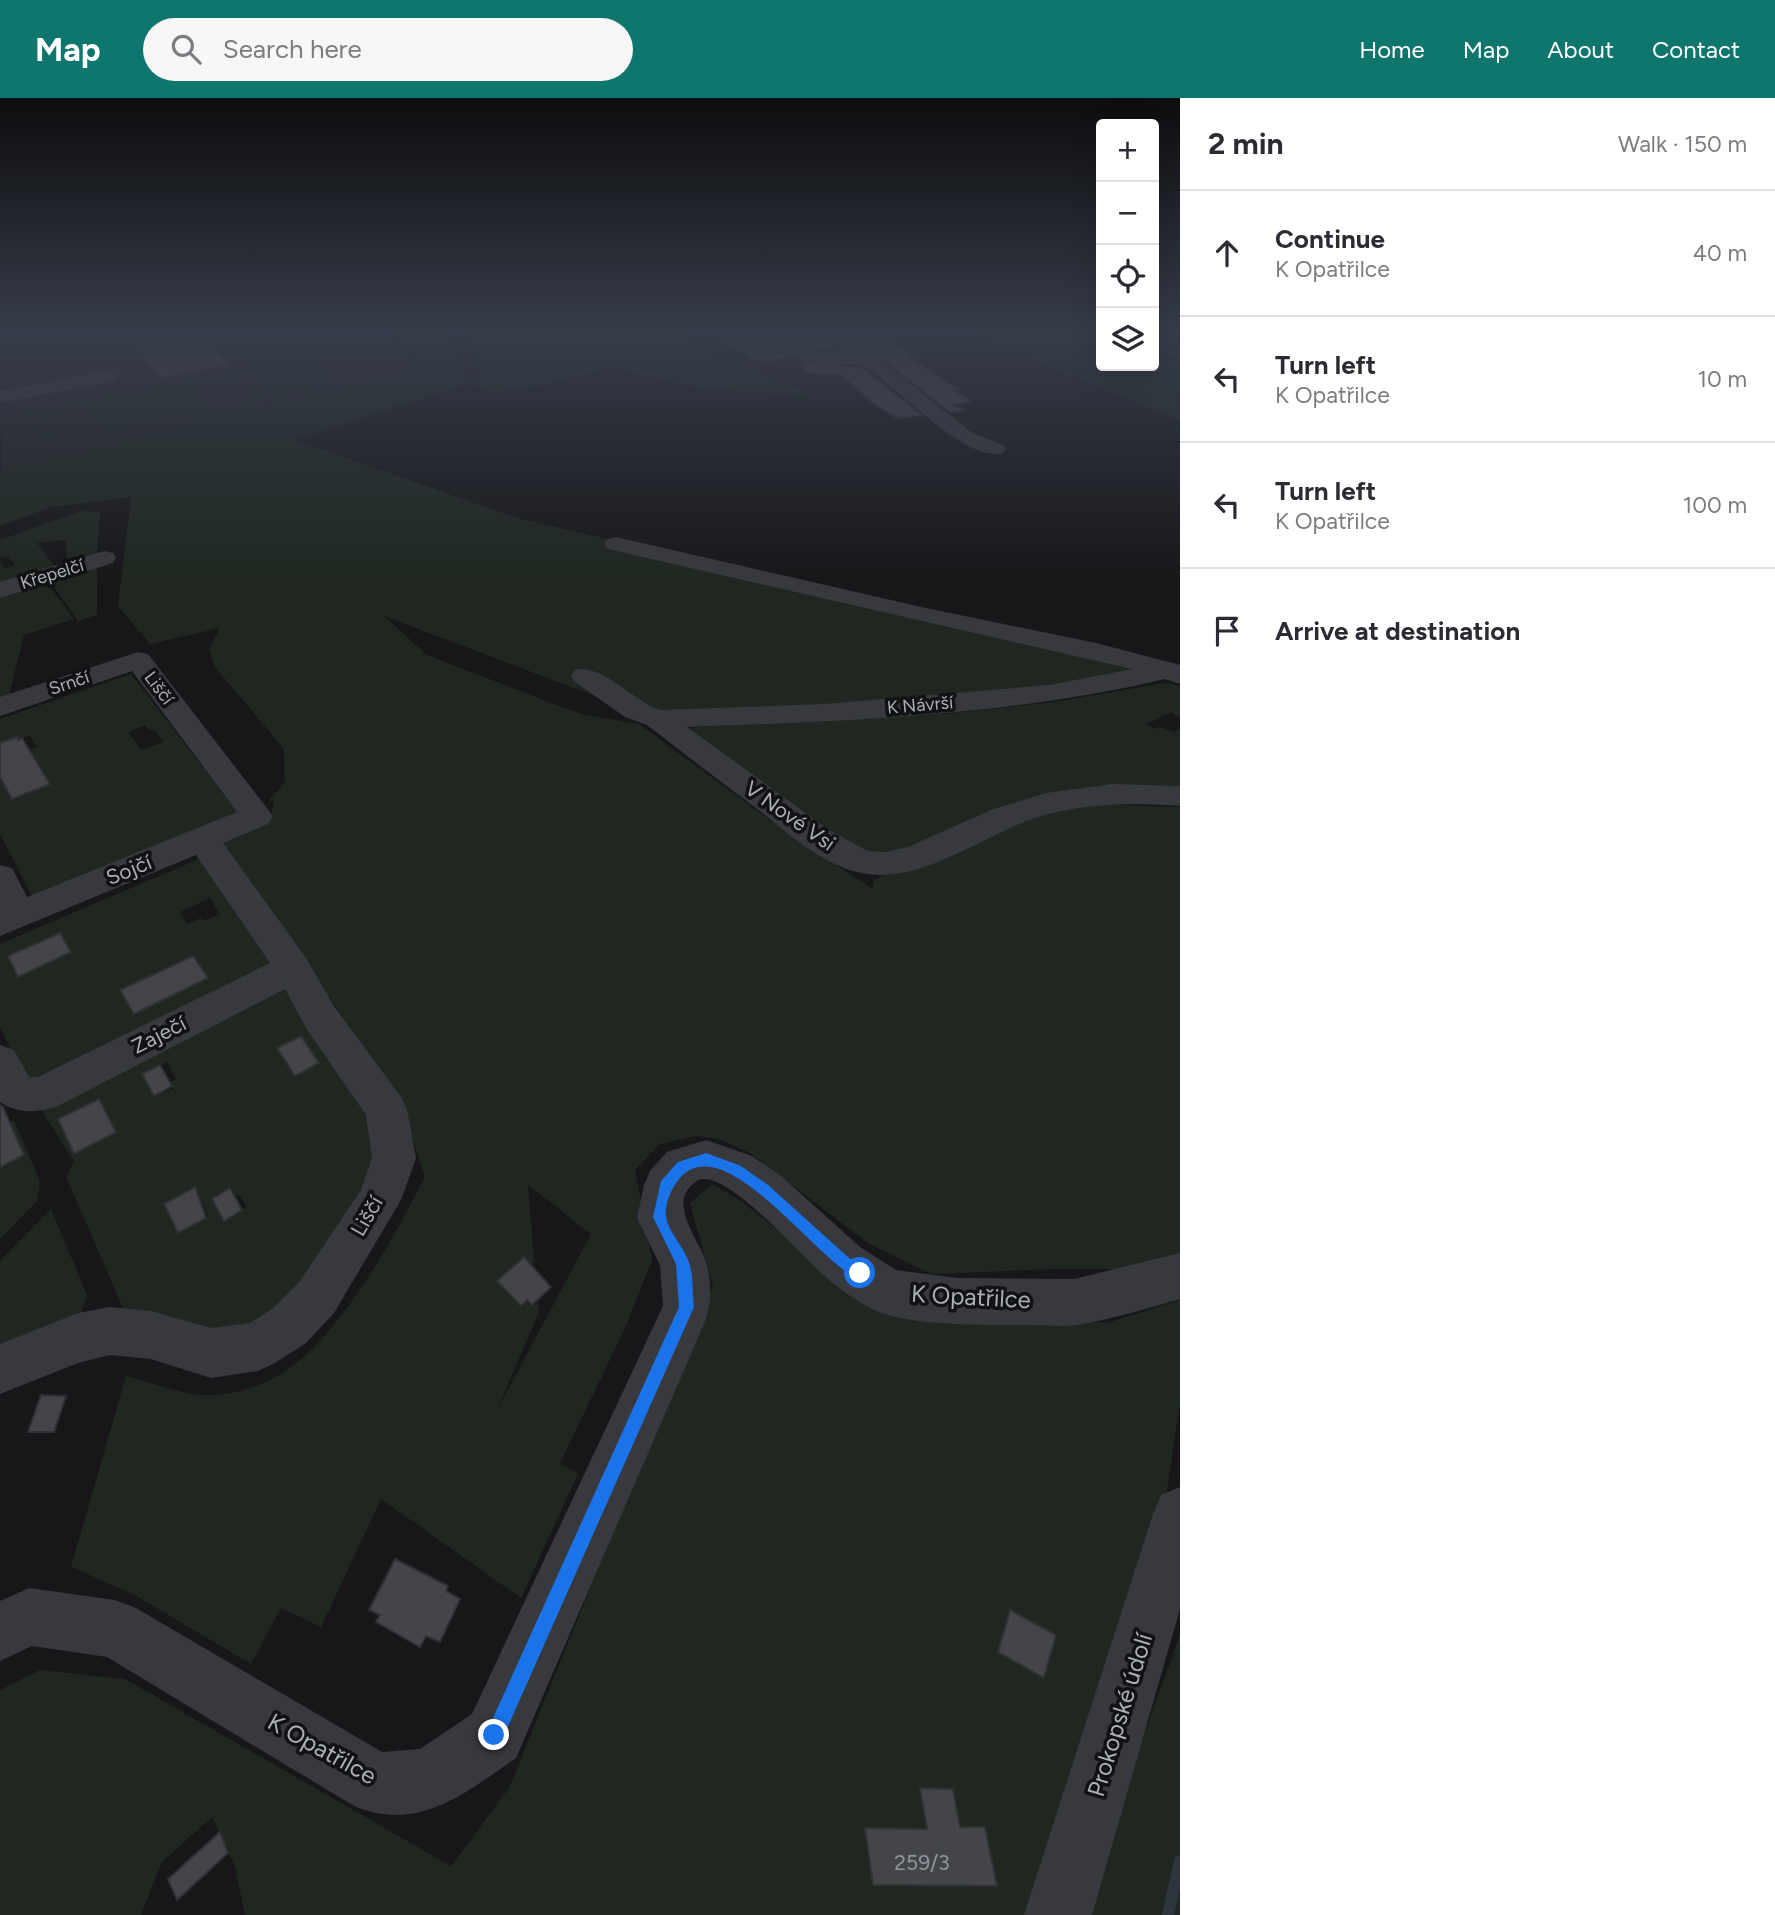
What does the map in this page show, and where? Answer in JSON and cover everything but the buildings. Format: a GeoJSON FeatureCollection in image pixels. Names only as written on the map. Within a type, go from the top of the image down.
{"type":"FeatureCollection","features":[{"type":"Feature","properties":{"kind":"street"},"geometry":{"type":"LineString","coordinates":[[937,414],[964,436],[996,449]]}},
{"type":"Feature","properties":{"kind":"street"},"geometry":{"type":"LineString","coordinates":[[616,544],[926,616],[1096,651],[1177,672]]}},
{"type":"Feature","properties":{"kind":"street","name":"Křepelčí"},"geometry":{"type":"LineString","coordinates":[[0,590],[105,559]]}},
{"type":"Feature","properties":{"kind":"street","name":"Srnčí"},"geometry":{"type":"LineString","coordinates":[[0,706],[138,660]]}},
{"type":"Feature","properties":{"kind":"street","name":"Liščí"},"geometry":{"type":"LineString","coordinates":[[138,660],[257,816]]}},
{"type":"Feature","properties":{"kind":"street","name":"K Návrší"},"geometry":{"type":"LineString","coordinates":[[657,719],[824,713],[1050,694],[1177,672]]}},
{"type":"Feature","properties":{"kind":"street","name":"V Nové Vsi"},"geometry":{"type":"LineString","coordinates":[[585,676],[635,711],[657,719],[822,842],[866,863],[902,863],[1001,818],[1045,803],[1093,794],[1141,792],[1180,796]]}},
{"type":"Feature","properties":{"kind":"street","name":"Sojčí"},"geometry":{"type":"LineString","coordinates":[[9,919],[257,816]]}},
{"type":"Feature","properties":{"kind":"street","name":"Liščí"},"geometry":{"type":"LineString","coordinates":[[0,1369],[78,1338],[110,1331],[151,1335],[211,1353],[258,1346],[289,1326],[317,1297],[379,1200],[394,1158],[386,1110],[320,1017],[293,968],[203,840]]}},
{"type":"Feature","properties":{"kind":"street"},"geometry":{"type":"LineString","coordinates":[[0,877],[9,919]]}},
{"type":"Feature","properties":{"kind":"street","name":"Zaječí"},"geometry":{"type":"LineString","coordinates":[[0,1062],[11,1089],[24,1096],[43,1094],[293,968]]}},
{"type":"Feature","properties":{"kind":"street","name":"K Opatřilce"},"geometry":{"type":"LineString","coordinates":[[0,1632],[29,1617],[115,1629],[376,1784],[429,1780],[494,1735],[687,1307],[683,1263],[660,1217],[666,1185],[682,1167],[706,1159],[737,1170],[764,1189],[844,1263],[888,1292],[957,1301],[1074,1302],[1140,1288],[1180,1276]]}},
{"type":"Feature","properties":{"kind":"street","name":"Prokopské údolí"},"geometry":{"type":"LineString","coordinates":[[1058,1915],[1180,1514]]}},
{"type":"Feature","properties":{"kind":"shaded area"},"geometry":{"type":"Polygon","coordinates":[[[1,414],[238,414],[1,472],[1,414]]]}},
{"type":"Feature","properties":{"kind":"shaded area"},"geometry":{"type":"Polygon","coordinates":[[[19,414],[61,414],[53,417],[44,426],[44,430],[56,437],[76,439],[130,433],[214,414],[375,414],[295,440],[517,518],[1126,659],[1130,672],[1043,688],[662,718],[571,687],[384,616],[427,655],[564,708],[586,715],[639,724],[793,837],[873,889],[873,882],[883,875],[904,873],[1004,820],[1061,803],[1180,807],[1180,1257],[1142,1269],[931,1274],[868,1243],[750,1153],[719,1139],[696,1136],[660,1144],[635,1170],[652,1260],[626,1326],[560,1463],[578,1474],[521,1598],[381,1499],[321,1627],[281,1608],[251,1664],[133,1594],[71,1567],[126,1376],[185,1392],[215,1395],[247,1389],[286,1371],[307,1354],[347,1309],[383,1254],[425,1176],[398,1097],[221,841],[271,816],[274,800],[268,801],[285,783],[284,749],[215,667],[209,649],[220,628],[150,644],[118,606],[131,497],[51,507],[0,526],[0,471],[219,418],[73,445],[49,442],[35,434],[33,428],[45,415],[22,419],[19,414]],[[528,1185],[534,1262],[531,1265],[523,1257],[497,1281],[533,1306],[538,1302],[539,1312],[497,1410],[591,1234],[528,1185]]]}},
{"type":"Feature","properties":{"kind":"shaded area"},"geometry":{"type":"Polygon","coordinates":[[[90,414],[196,414],[103,433],[90,414]]]}},
{"type":"Feature","properties":{"kind":"shaded area"},"geometry":{"type":"Polygon","coordinates":[[[1165,414],[1180,414],[1180,420],[1165,414]]]}},
{"type":"Feature","properties":{"kind":"shaded area"},"geometry":{"type":"Polygon","coordinates":[[[82,511],[100,512],[97,554],[67,565],[66,540],[37,543],[55,567],[0,583],[0,562],[5,568],[15,565],[9,556],[0,558],[0,540],[82,511]]]}},
{"type":"Feature","properties":{"kind":"shaded area"},"geometry":{"type":"Polygon","coordinates":[[[97,566],[97,615],[78,621],[50,581],[97,566]]]}},
{"type":"Feature","properties":{"kind":"shaded area"},"geometry":{"type":"Polygon","coordinates":[[[45,580],[74,619],[24,635],[9,695],[0,698],[0,594],[45,580]]]}},
{"type":"Feature","properties":{"kind":"shaded area"},"geometry":{"type":"Polygon","coordinates":[[[131,674],[238,813],[33,898],[0,834],[0,764],[37,747],[30,736],[0,743],[0,719],[131,674]],[[145,725],[128,732],[141,750],[163,742],[155,730],[150,731],[145,725]]]}},
{"type":"Feature","properties":{"kind":"shaded area"},"geometry":{"type":"Polygon","coordinates":[[[1165,683],[1180,686],[1180,718],[1171,712],[1146,724],[1154,729],[1160,727],[1174,732],[1180,729],[1180,791],[1131,787],[885,855],[850,848],[689,730],[696,727],[943,714],[1055,702],[1165,683]]]}},
{"type":"Feature","properties":{"kind":"shaded area"},"geometry":{"type":"Polygon","coordinates":[[[199,859],[274,966],[26,1086],[0,1026],[0,944],[199,859]],[[210,898],[180,912],[187,924],[220,914],[210,898]],[[60,933],[8,956],[18,976],[71,953],[60,933]],[[193,956],[171,967],[186,989],[208,978],[193,956]],[[145,979],[120,990],[134,1014],[159,1002],[145,979]]]}},
{"type":"Feature","properties":{"kind":"shaded area"},"geometry":{"type":"Polygon","coordinates":[[[287,985],[370,1106],[374,1188],[260,1333],[130,1324],[66,1177],[74,1161],[40,1108],[287,985]],[[301,1036],[277,1048],[295,1076],[319,1063],[301,1036]],[[167,1062],[142,1075],[153,1096],[173,1089],[170,1082],[176,1079],[167,1062]],[[99,1099],[58,1120],[74,1154],[116,1132],[99,1099]],[[194,1187],[164,1204],[178,1233],[208,1216],[194,1187]],[[230,1189],[213,1198],[224,1220],[247,1207],[240,1195],[235,1197],[230,1189]]]}},
{"type":"Feature","properties":{"kind":"shaded area"},"geometry":{"type":"Polygon","coordinates":[[[14,1120],[40,1182],[37,1201],[0,1239],[0,1167],[24,1154],[14,1131],[0,1137],[0,1127],[14,1120]]]}},
{"type":"Feature","properties":{"kind":"shaded area"},"geometry":{"type":"Polygon","coordinates":[[[712,1184],[741,1201],[866,1301],[1107,1323],[1180,1300],[1180,1403],[1160,1536],[1029,1915],[245,1915],[235,1867],[212,1817],[162,1862],[141,1915],[0,1915],[0,1690],[40,1670],[125,1679],[451,1866],[509,1788],[713,1286],[690,1203],[712,1184]],[[1010,1610],[1044,1678],[1045,1678],[1056,1635],[1010,1610]],[[920,1789],[927,1829],[866,1828],[873,1885],[997,1885],[985,1828],[960,1827],[953,1789],[920,1789]]]}},
{"type":"Feature","properties":{"kind":"shaded area"},"geometry":{"type":"Polygon","coordinates":[[[51,1209],[87,1295],[81,1313],[0,1345],[0,1261],[51,1209]]]}},
{"type":"Feature","properties":{"kind":"shaded area"},"geometry":{"type":"Polygon","coordinates":[[[1180,1635],[1180,1915],[1085,1915],[1094,1873],[1180,1635]]]}},
{"type":"Feature","properties":{"kind":"waterway"},"geometry":{"type":"LineString","coordinates":[[1168,1915],[1180,1861]]}},
{"type":"Feature","properties":{"kind":"route"},"geometry":{"type":"LineString","coordinates":[[494,1735],[687,1307],[683,1263],[660,1217],[666,1185],[682,1167],[706,1159],[737,1170],[764,1189],[844,1263],[860,1273]]}}]}
